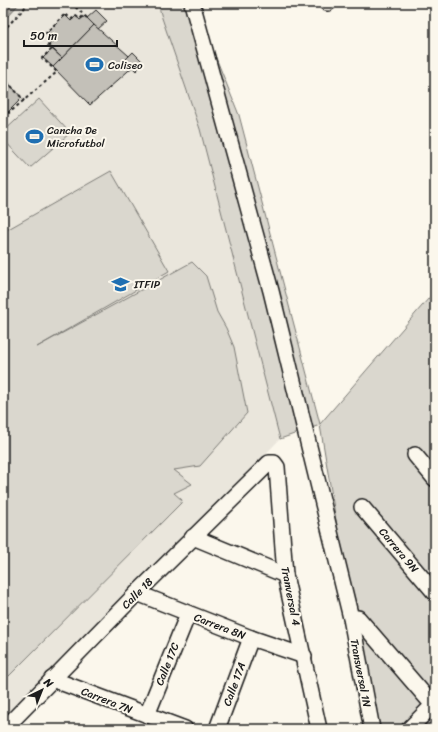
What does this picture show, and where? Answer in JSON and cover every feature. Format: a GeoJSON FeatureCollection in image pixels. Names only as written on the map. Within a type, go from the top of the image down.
{"type":"FeatureCollection","features":[{"type":"Feature","properties":{"kind":"street","name":"Transversal 1N"},"geometry":{"type":"LineString","coordinates":[[192,3],[271,291],[351,618],[372,729]]}},
{"type":"Feature","properties":{"kind":"street"},"geometry":{"type":"LineString","coordinates":[[415,455],[435,480]]}},
{"type":"Feature","properties":{"kind":"street","name":"Calle 18"},"geometry":{"type":"LineString","coordinates":[[4,729],[193,537],[270,463],[274,463]]}},
{"type":"Feature","properties":{"kind":"street","name":"Tranversal 4"},"geometry":{"type":"LineString","coordinates":[[274,463],[277,467],[285,575],[319,729]]}},
{"type":"Feature","properties":{"kind":"street","name":"Carrera 9N"},"geometry":{"type":"LineString","coordinates":[[362,507],[435,593]]}},
{"type":"Feature","properties":{"kind":"street"},"geometry":{"type":"LineString","coordinates":[[193,537],[285,575]]}},
{"type":"Feature","properties":{"kind":"street","name":"Carrera 8N"},"geometry":{"type":"LineString","coordinates":[[137,593],[251,638],[304,656]]}},
{"type":"Feature","properties":{"kind":"street","name":"Calle 17C"},"geometry":{"type":"LineString","coordinates":[[147,715],[188,614]]}},
{"type":"Feature","properties":{"kind":"street"},"geometry":{"type":"LineString","coordinates":[[351,618],[358,618],[434,704],[408,729]]}},
{"type":"Feature","properties":{"kind":"street","name":"Calle 17A"},"geometry":{"type":"LineString","coordinates":[[217,729],[251,638]]}},
{"type":"Feature","properties":{"kind":"street","name":"Carrera 7N"},"geometry":{"type":"LineString","coordinates":[[52,679],[185,729]]}},
{"type":"Feature","properties":{"kind":"path"},"geometry":{"type":"LineString","coordinates":[[3,31],[29,3]]}},
{"type":"Feature","properties":{"kind":"path"},"geometry":{"type":"LineString","coordinates":[[71,3],[87,18]]}},
{"type":"Feature","properties":{"kind":"path"},"geometry":{"type":"LineString","coordinates":[[9,111],[9,113],[57,72],[42,58],[52,49],[48,45],[52,40],[46,33],[66,14],[72,19],[76,16],[80,19],[84,16]]}},
{"type":"Feature","properties":{"kind":"path"},"geometry":{"type":"LineString","coordinates":[[3,77],[24,101]]}},
{"type":"Feature","properties":{"kind":"shaded area","name":"ITFIP"},"geometry":{"type":"Polygon","coordinates":[[[3,3],[158,3],[200,129],[280,439],[162,561],[3,719],[3,3]]]}},
{"type":"Feature","properties":{"kind":"shaded area"},"geometry":{"type":"Polygon","coordinates":[[[3,3],[20,3],[3,21],[3,3]]]}},
{"type":"Feature","properties":{"kind":"shaded area"},"geometry":{"type":"Polygon","coordinates":[[[158,3],[194,3],[239,115],[320,424],[435,291],[435,729],[371,729],[320,425],[280,439],[200,129],[158,3]]]}},
{"type":"Feature","properties":{"kind":"shaded area","name":"Cancha De Microfutbol"},"geometry":{"type":"Polygon","coordinates":[[[39,99],[70,133],[30,168],[3,139],[3,132],[39,99]]]}},
{"type":"Feature","properties":{"kind":"shaded area"},"geometry":{"type":"Polygon","coordinates":[[[111,171],[169,271],[37,347],[192,262],[206,276],[217,312],[234,347],[247,413],[200,466],[174,470],[192,484],[174,493],[182,500],[181,503],[9,676],[3,674],[3,232],[111,171]]]}},
{"type":"Feature","properties":{"kind":"building"},"geometry":{"type":"Polygon","coordinates":[[[96,10],[107,21],[98,29],[87,18],[96,10]]]}},
{"type":"Feature","properties":{"kind":"building"},"geometry":{"type":"Polygon","coordinates":[[[65,15],[71,21],[76,16],[80,20],[85,16],[94,25],[62,58],[49,45],[54,40],[47,33],[65,15]]]}},
{"type":"Feature","properties":{"kind":"building","name":"Coliseo"},"geometry":{"type":"Polygon","coordinates":[[[94,25],[137,63],[90,105],[53,67],[94,25]]]}},
{"type":"Feature","properties":{"kind":"building"},"geometry":{"type":"Polygon","coordinates":[[[52,49],[62,58],[53,67],[43,58],[52,49]]]}},
{"type":"Feature","properties":{"kind":"building"},"geometry":{"type":"Polygon","coordinates":[[[133,52],[144,63],[136,71],[125,60],[133,52]]]}},
{"type":"Feature","properties":{"kind":"building"},"geometry":{"type":"Polygon","coordinates":[[[3,77],[22,98],[3,117],[3,77]]]}},
{"type":"Feature","properties":{"kind":"place","name":"Coliseo"},"geometry":{"type":"Point","coordinates":[95,65]}},
{"type":"Feature","properties":{"kind":"place","name":"Cancha De Microfutbol"},"geometry":{"type":"Point","coordinates":[34,136]}},
{"type":"Feature","properties":{"kind":"place","name":"ITFIP"},"geometry":{"type":"Point","coordinates":[121,284]}}]}
